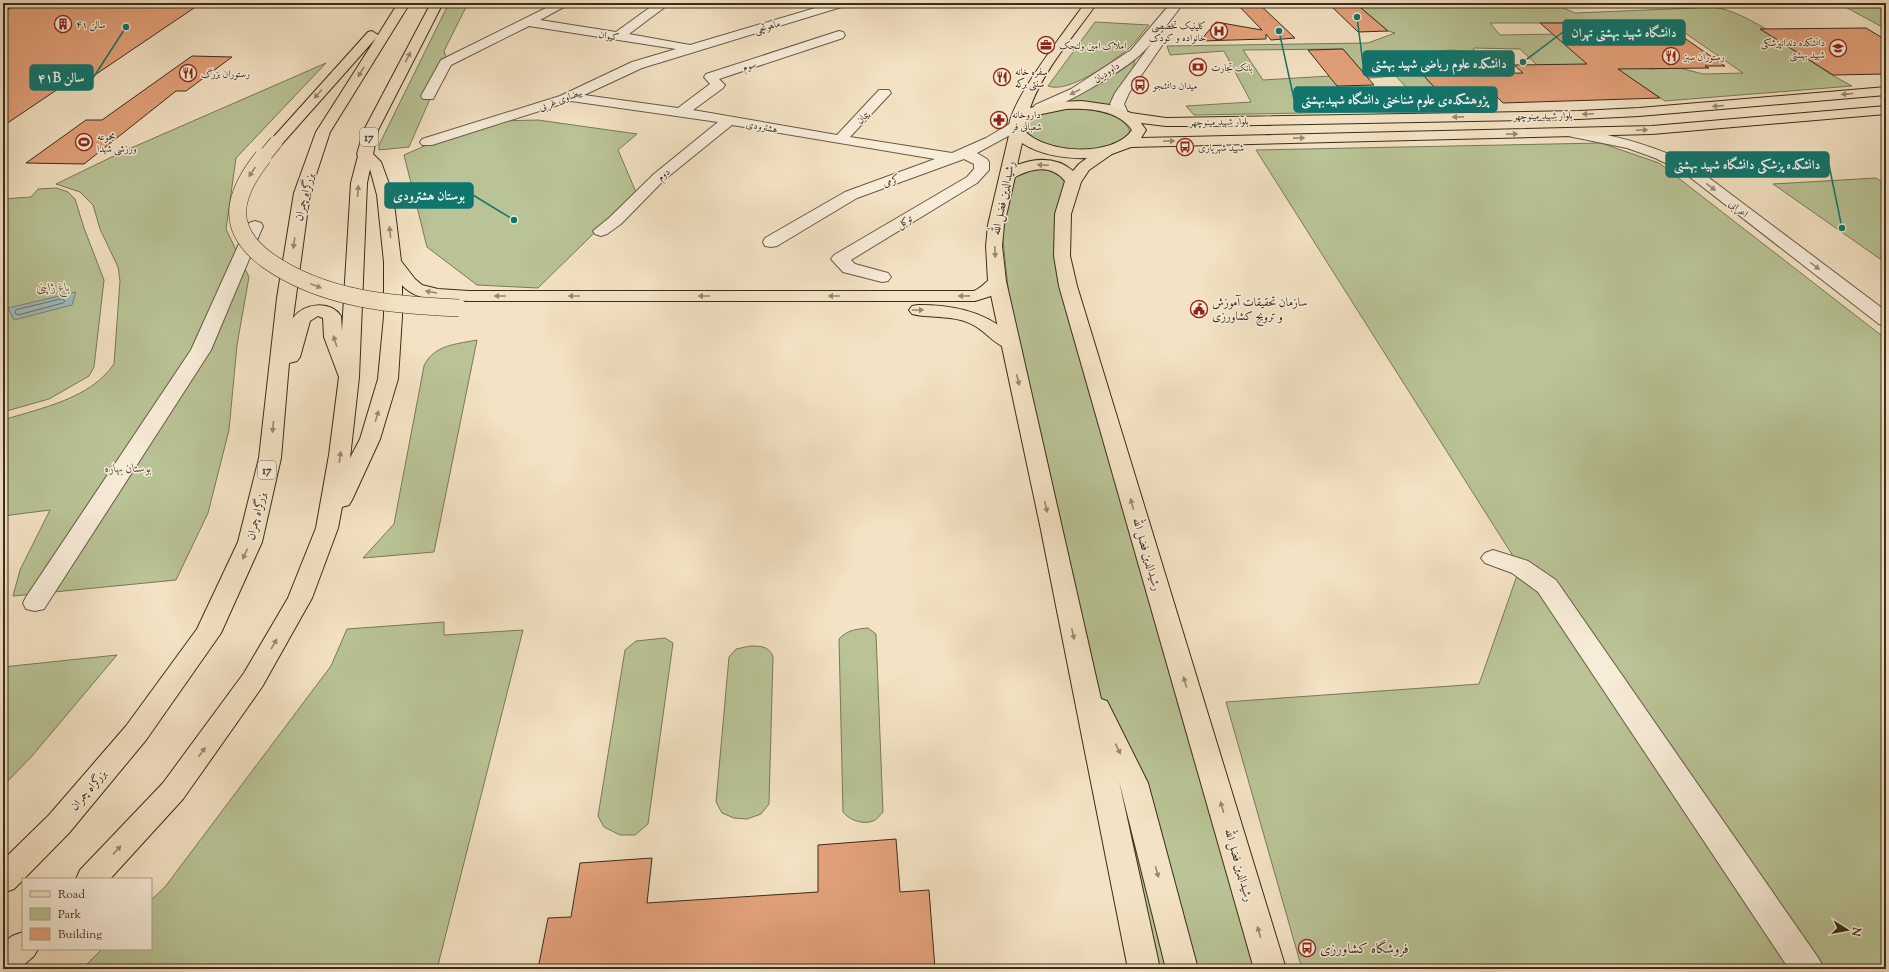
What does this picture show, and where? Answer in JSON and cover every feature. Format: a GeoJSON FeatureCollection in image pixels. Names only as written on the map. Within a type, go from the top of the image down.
{"type":"FeatureCollection","features":[{"type":"Feature","properties":{"kind":"main road"},"geometry":{"type":"LineString","coordinates":[[401,3],[276,142],[259,163],[245,184],[237,210],[238,223],[242,233],[255,250],[285,272],[330,292],[385,302],[459,308],[936,310],[964,315],[987,325],[1010,344]]}},
{"type":"Feature","properties":{"kind":"main road","name":"بزرگراه چمران"},"geometry":{"type":"LineString","coordinates":[[3,880],[59,824],[136,733],[208,633],[250,542],[270,458],[286,298],[302,193],[323,132],[404,3]]}},
{"type":"Feature","properties":{"kind":"main road","name":"17"},"geometry":{"type":"LineString","coordinates":[[92,878],[173,791],[253,680],[300,598],[327,528],[340,455],[349,377],[359,183],[364,154],[371,130],[437,3]]}},
{"type":"Feature","properties":{"kind":"main road","name":"رشیدالدین فضل الله"},"geometry":{"type":"LineString","coordinates":[[1091,3],[1032,88],[1017,126],[1009,170],[996,226],[994,246],[997,281],[1010,344],[1144,969]]}},
{"type":"Feature","properties":{"kind":"main road","name":"بلوار شهید مینوچهر"},"geometry":{"type":"LineString","coordinates":[[1040,108],[1079,105],[1107,109],[1124,115],[1166,122],[1580,115],[1669,110],[1886,91]]}},
{"type":"Feature","properties":{"kind":"main road"},"geometry":{"type":"LineString","coordinates":[[1040,108],[1023,116],[1017,126],[1023,139],[1034,145],[1050,150],[1082,153],[1107,151]]}},
{"type":"Feature","properties":{"kind":"main road","name":"بلوار شهید مینوچهر"},"geometry":{"type":"LineString","coordinates":[[1107,151],[1130,143],[1162,141],[1573,133],[1652,130],[1886,110]]}},
{"type":"Feature","properties":{"kind":"main road"},"geometry":{"type":"LineString","coordinates":[[1124,115],[1135,123],[1139,130],[1136,137],[1130,143]]}},
{"type":"Feature","properties":{"kind":"main road","name":"رشیدالدین فضل الله"},"geometry":{"type":"LineString","coordinates":[[1107,151],[1084,167],[1073,181],[1063,214],[1062,256],[1068,286],[1270,969]]}},
{"type":"Feature","properties":{"kind":"main road"},"geometry":{"type":"LineString","coordinates":[[327,528],[370,439],[388,379],[394,316],[393,262],[386,202],[379,173],[374,162],[364,154]]}},
{"type":"Feature","properties":{"kind":"main road"},"geometry":{"type":"LineString","coordinates":[[1009,170],[1034,164],[1046,164],[1057,166],[1066,171],[1073,181]]}},
{"type":"Feature","properties":{"kind":"main road"},"geometry":{"type":"LineString","coordinates":[[393,262],[412,286],[421,290],[470,296],[975,296],[986,293],[992,289],[997,281]]}},
{"type":"Feature","properties":{"kind":"main road"},"geometry":{"type":"LineString","coordinates":[[276,394],[295,344],[301,320],[304,316],[311,312],[325,311],[332,316],[333,337],[349,377]]}},
{"type":"Feature","properties":{"kind":"main road"},"geometry":{"type":"LineString","coordinates":[[1082,676],[1134,783],[1182,969]]}},
{"type":"Feature","properties":{"kind":"main road"},"geometry":{"type":"LineString","coordinates":[[3,963],[22,947]]}},
{"type":"Feature","properties":{"kind":"street"},"geometry":{"type":"LineString","coordinates":[[428,96],[446,64],[447,56],[527,22],[565,3]]}},
{"type":"Feature","properties":{"kind":"street","name":"ماهوتچی"},"geometry":{"type":"LineString","coordinates":[[690,48],[844,3]]}},
{"type":"Feature","properties":{"kind":"street","name":"داوودیان"},"geometry":{"type":"LineString","coordinates":[[1124,115],[1117,104],[1122,93],[1140,68],[1142,54],[1177,3]]}},
{"type":"Feature","properties":{"kind":"street","name":"داوودیان"},"geometry":{"type":"LineString","coordinates":[[1040,108],[1076,92],[1142,54],[1191,3]]}},
{"type":"Feature","properties":{"kind":"street"},"geometry":{"type":"LineString","coordinates":[[618,37],[661,5]]}},
{"type":"Feature","properties":{"kind":"street","name":"کیوان"},"geometry":{"type":"LineString","coordinates":[[527,22],[690,48]]}},
{"type":"Feature","properties":{"kind":"street","name":"سوم"},"geometry":{"type":"LineString","coordinates":[[682,112],[718,85],[711,77],[839,35]]}},
{"type":"Feature","properties":{"kind":"street"},"geometry":{"type":"LineString","coordinates":[[729,37],[744,44]]}},
{"type":"Feature","properties":{"kind":"street","name":"بیضاوی غربی"},"geometry":{"type":"LineString","coordinates":[[427,142],[570,97],[632,67],[690,48]]}},
{"type":"Feature","properties":{"kind":"street"},"geometry":{"type":"LineString","coordinates":[[758,50],[772,57]]}},
{"type":"Feature","properties":{"kind":"street","name":"پیمان"},"geometry":{"type":"LineString","coordinates":[[840,140],[884,93]]}},
{"type":"Feature","properties":{"kind":"street","name":"هشترودی"},"geometry":{"type":"LineString","coordinates":[[570,97],[682,112],[840,140],[964,154]]}},
{"type":"Feature","properties":{"kind":"street","name":"دوم"},"geometry":{"type":"LineString","coordinates":[[601,231],[615,221],[659,177],[729,120]]}},
{"type":"Feature","properties":{"kind":"street","name":"کرمی"},"geometry":{"type":"LineString","coordinates":[[770,242],[850,195],[964,154],[1017,126]]}},
{"type":"Feature","properties":{"kind":"street","name":"اعرابی"},"geometry":{"type":"LineString","coordinates":[[1573,133],[1612,139],[1641,147],[1668,158],[1687,168],[1886,320]]}},
{"type":"Feature","properties":{"kind":"street"},"geometry":{"type":"LineString","coordinates":[[964,154],[994,150],[1002,154],[1009,170]]}},
{"type":"Feature","properties":{"kind":"street","name":"توکل"},"geometry":{"type":"LineString","coordinates":[[882,277],[849,268],[840,259],[972,180],[982,170],[982,162],[976,158],[964,154]]}},
{"type":"Feature","properties":{"kind":"street"},"geometry":{"type":"LineString","coordinates":[[35,603],[201,350],[255,226]]}},
{"type":"Feature","properties":{"kind":"street"},"geometry":{"type":"LineString","coordinates":[[1493,558],[1520,567],[1547,586],[1808,969]]}},
{"type":"Feature","properties":{"kind":"green space"},"geometry":{"type":"Polygon","coordinates":[[[449,3],[468,3],[444,51],[447,60],[409,147],[379,150],[379,145],[449,3]]]}},
{"type":"Feature","properties":{"kind":"green space"},"geometry":{"type":"Polygon","coordinates":[[[1355,3],[1507,3],[1518,5],[1559,6],[1575,13],[1713,7],[1732,12],[1758,24],[1766,29],[1761,29],[1832,75],[1852,86],[1665,101],[1635,81],[1558,76],[1545,65],[1537,65],[1520,49],[1474,48],[1473,52],[1451,50],[1408,54],[1421,66],[1416,67],[1445,99],[1476,98],[1486,109],[1426,110],[1396,76],[1368,78],[1343,49],[1243,50],[1263,80],[1330,76],[1350,103],[1359,112],[1194,115],[1186,106],[1251,102],[1224,51],[1170,55],[1167,46],[1368,43],[1395,33],[1388,31],[1355,3]],[[1490,23],[1500,35],[1559,34],[1620,45],[1650,69],[1680,68],[1703,74],[1743,73],[1685,33],[1603,34],[1588,23],[1490,23]]]}},
{"type":"Feature","properties":{"kind":"green space"},"geometry":{"type":"Polygon","coordinates":[[[1838,3],[1886,3],[1886,29],[1838,3]]]}},
{"type":"Feature","properties":{"kind":"green space"},"geometry":{"type":"Polygon","coordinates":[[[1095,22],[1149,25],[1128,49],[1101,69],[1067,85],[1057,87],[1048,86],[1095,22]]]}},
{"type":"Feature","properties":{"kind":"green space"},"geometry":{"type":"Polygon","coordinates":[[[1135,60],[1134,66],[1128,78],[1109,106],[1083,101],[1060,102],[1135,60]]]}},
{"type":"Feature","properties":{"kind":"green space","name":"بوستان بهاره"},"geometry":{"type":"Polygon","coordinates":[[[326,63],[236,158],[226,229],[249,277],[237,345],[229,430],[208,513],[176,580],[13,596],[20,570],[50,510],[3,516],[3,420],[64,401],[78,394],[92,386],[104,376],[114,364],[120,281],[118,267],[100,229],[93,205],[80,192],[56,184],[122,152],[326,63]]]}},
{"type":"Feature","properties":{"kind":"green space"},"geometry":{"type":"Polygon","coordinates":[[[1058,109],[1088,109],[1109,113],[1118,117],[1130,132],[1122,141],[1110,146],[1095,150],[1079,150],[1047,144],[1035,138],[1026,130],[1030,120],[1034,117],[1058,109]]]}},
{"type":"Feature","properties":{"kind":"green space"},"geometry":{"type":"Polygon","coordinates":[[[538,120],[637,134],[618,150],[636,192],[538,288],[477,285],[427,247],[404,155],[436,141],[498,121],[538,120]]]}},
{"type":"Feature","properties":{"kind":"green space"},"geometry":{"type":"Polygon","coordinates":[[[1601,143],[1659,163],[1886,339],[1886,969],[1302,969],[1226,702],[1479,684],[1520,567],[1256,150],[1601,143]]]}},
{"type":"Feature","properties":{"kind":"green space"},"geometry":{"type":"Polygon","coordinates":[[[1035,168],[1060,171],[1067,181],[1055,241],[1262,969],[1157,969],[1011,316],[1002,231],[1015,176],[1035,168]]]}},
{"type":"Feature","properties":{"kind":"green space"},"geometry":{"type":"Polygon","coordinates":[[[1876,178],[1886,185],[1886,261],[1883,261],[1773,184],[1876,178]]]}},
{"type":"Feature","properties":{"kind":"green space","name":"باغ ژاپنی"},"geometry":{"type":"Polygon","coordinates":[[[57,188],[68,192],[75,199],[84,228],[104,280],[94,367],[89,376],[49,399],[3,412],[3,199],[31,197],[38,189],[57,188]]]}},
{"type":"Feature","properties":{"kind":"green space"},"geometry":{"type":"Polygon","coordinates":[[[477,340],[434,552],[363,558],[394,524],[424,366],[428,359],[439,350],[454,344],[477,340]]]}},
{"type":"Feature","properties":{"kind":"green space"},"geometry":{"type":"Polygon","coordinates":[[[444,622],[444,635],[523,630],[437,969],[82,969],[101,950],[152,950],[152,899],[165,887],[331,666],[347,629],[444,622]]]}},
{"type":"Feature","properties":{"kind":"green space"},"geometry":{"type":"Polygon","coordinates":[[[868,628],[876,634],[883,812],[877,819],[869,822],[861,822],[852,819],[843,812],[839,639],[849,632],[868,628]]]}},
{"type":"Feature","properties":{"kind":"green space"},"geometry":{"type":"Polygon","coordinates":[[[665,638],[673,643],[648,824],[635,835],[620,835],[604,827],[598,816],[625,650],[636,641],[665,638]]]}},
{"type":"Feature","properties":{"kind":"green space"},"geometry":{"type":"Polygon","coordinates":[[[750,646],[764,647],[769,650],[773,656],[769,804],[761,814],[747,819],[734,818],[722,813],[716,802],[729,657],[736,649],[750,646]]]}},
{"type":"Feature","properties":{"kind":"green space"},"geometry":{"type":"Polygon","coordinates":[[[117,655],[32,756],[3,786],[3,667],[117,655]]]}},
{"type":"Feature","properties":{"kind":"water"},"geometry":{"type":"Polygon","coordinates":[[[76,292],[72,305],[14,320],[8,308],[76,292]]]}},
{"type":"Feature","properties":{"kind":"building"},"geometry":{"type":"Polygon","coordinates":[[[1236,3],[1258,3],[1295,38],[1271,40],[1266,34],[1266,39],[1200,41],[1216,22],[1262,30],[1236,3]]]}},
{"type":"Feature","properties":{"kind":"building"},"geometry":{"type":"Polygon","coordinates":[[[1328,3],[1355,3],[1388,31],[1358,32],[1328,3]]]}},
{"type":"Feature","properties":{"kind":"building"},"geometry":{"type":"Polygon","coordinates":[[[68,5],[197,6],[77,87],[61,87],[3,126],[3,12],[14,6],[65,7],[68,5]]]}},
{"type":"Feature","properties":{"kind":"building"},"geometry":{"type":"Polygon","coordinates":[[[1540,23],[1573,23],[1581,30],[1587,30],[1592,34],[1680,35],[1725,66],[1705,66],[1709,68],[1618,69],[1660,98],[1503,103],[1497,97],[1445,99],[1415,66],[1421,66],[1408,54],[1432,53],[1453,74],[1523,73],[1514,65],[1587,64],[1540,23]]]}},
{"type":"Feature","properties":{"kind":"building","name":"دانشکده دندانپزشکی شهید بهشتی"},"geometry":{"type":"Polygon","coordinates":[[[1866,28],[1886,40],[1886,74],[1833,75],[1760,29],[1866,28]]]}},
{"type":"Feature","properties":{"kind":"building"},"geometry":{"type":"Polygon","coordinates":[[[1343,49],[1374,85],[1337,86],[1308,50],[1343,49]]]}},
{"type":"Feature","properties":{"kind":"building"},"geometry":{"type":"Polygon","coordinates":[[[192,56],[232,57],[186,91],[176,91],[84,164],[26,163],[86,120],[102,120],[192,56]]]}},
{"type":"Feature","properties":{"kind":"building"},"geometry":{"type":"Polygon","coordinates":[[[896,839],[900,892],[929,890],[935,969],[538,969],[548,918],[571,917],[580,863],[652,858],[647,903],[818,892],[818,845],[896,839]]]}},
{"type":"Feature","properties":{"kind":"place","name":"دانشکده علوم ریاضی شهید بهشتی"},"geometry":{"type":"Point","coordinates":[1357,17]}},
{"type":"Feature","properties":{"kind":"place","name":"سالن ۴۱"},"geometry":{"type":"Point","coordinates":[63,24]}},
{"type":"Feature","properties":{"kind":"place","name":"۴۱B سالن"},"geometry":{"type":"Point","coordinates":[126,27]}},
{"type":"Feature","properties":{"kind":"place","name":"کلینیک تخصصی خانواده و کودک"},"geometry":{"type":"Point","coordinates":[1219,31]}},
{"type":"Feature","properties":{"kind":"place","name":"پژوهشکده‌ی علوم شناختی دانشگاه شهیدبهشتی"},"geometry":{"type":"Point","coordinates":[1279,31]}},
{"type":"Feature","properties":{"kind":"place","name":"املاک امین ولنجک"},"geometry":{"type":"Point","coordinates":[1046,45]}},
{"type":"Feature","properties":{"kind":"place","name":"دانشکده دندانپزشکی شهید بهشتی"},"geometry":{"type":"Point","coordinates":[1838,48]}},
{"type":"Feature","properties":{"kind":"place","name":"رستوران سبز"},"geometry":{"type":"Point","coordinates":[1671,56]}},
{"type":"Feature","properties":{"kind":"place","name":"دانشگاه شهید بهشتی تهران"},"geometry":{"type":"Point","coordinates":[1523,62]}},
{"type":"Feature","properties":{"kind":"place","name":"بانک تجارت"},"geometry":{"type":"Point","coordinates":[1198,67]}},
{"type":"Feature","properties":{"kind":"place","name":"رستوران بزرگ"},"geometry":{"type":"Point","coordinates":[188,73]}},
{"type":"Feature","properties":{"kind":"place","name":"سفره خانه سنتی برکه"},"geometry":{"type":"Point","coordinates":[1002,77]}},
{"type":"Feature","properties":{"kind":"place","name":"میدان دانشجو"},"geometry":{"type":"Point","coordinates":[1140,85]}},
{"type":"Feature","properties":{"kind":"place","name":"داروخانه شعبانی فر"},"geometry":{"type":"Point","coordinates":[999,120]}},
{"type":"Feature","properties":{"kind":"place","name":"مجموعه ورزشی شهدا"},"geometry":{"type":"Point","coordinates":[84,142]}},
{"type":"Feature","properties":{"kind":"place","name":"شهید شهریاری"},"geometry":{"type":"Point","coordinates":[1185,147]}},
{"type":"Feature","properties":{"kind":"place","name":"بوستان هشترودی"},"geometry":{"type":"Point","coordinates":[514,220]}},
{"type":"Feature","properties":{"kind":"place","name":"دانشکده پزشکی دانشگاه شهید بهشتی"},"geometry":{"type":"Point","coordinates":[1842,228]}},
{"type":"Feature","properties":{"kind":"place","name":"سازمان تحقیقات آموزش و ترویج کشاورزی"},"geometry":{"type":"Point","coordinates":[1199,309]}},
{"type":"Feature","properties":{"kind":"place","name":"فروشگاه کشاورزی"},"geometry":{"type":"Point","coordinates":[1307,948]}}]}
